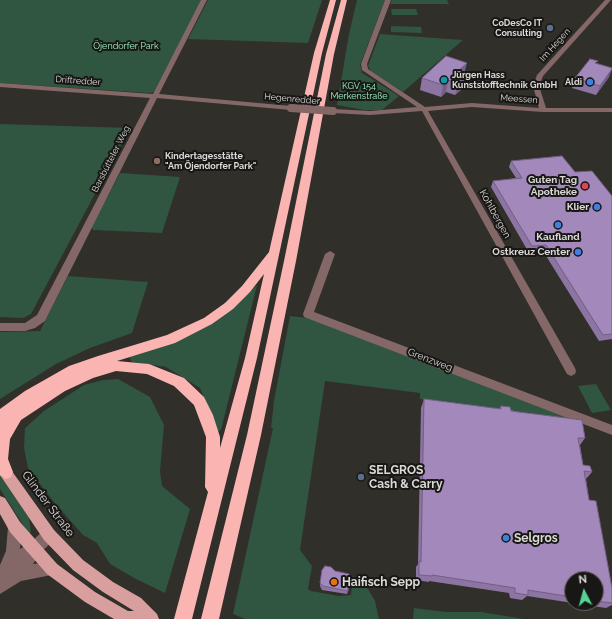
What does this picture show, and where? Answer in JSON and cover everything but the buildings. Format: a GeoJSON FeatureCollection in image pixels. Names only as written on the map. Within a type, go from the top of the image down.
{"type":"FeatureCollection","features":[{"type":"Feature","properties":{"kind":"highway"},"geometry":{"type":"LineString","coordinates":[[183,619],[212,513],[251,358],[276,250],[318,53],[333,0]]}},
{"type":"Feature","properties":{"kind":"highway"},"geometry":{"type":"LineString","coordinates":[[210,619],[255,428],[290,261],[330,54],[344,0]]}},
{"type":"Feature","properties":{"kind":"highway"},"geometry":{"type":"LineString","coordinates":[[0,417],[30,395],[65,374],[85,365],[156,344],[196,328],[218,314],[239,297],[276,250]]}},
{"type":"Feature","properties":{"kind":"highway"},"geometry":{"type":"LineString","coordinates":[[0,426],[65,384],[105,368],[116,366],[136,366],[169,376],[189,390],[199,401],[211,430],[214,456],[212,513]]}},
{"type":"Feature","properties":{"kind":"highway"},"geometry":{"type":"LineString","coordinates":[[0,407],[30,395]]}},
{"type":"Feature","properties":{"kind":"highway"},"geometry":{"type":"LineString","coordinates":[[3,468],[0,454],[2,443],[6,431],[17,415]]}},
{"type":"Feature","properties":{"kind":"main road","name":"Glinder Straße"},"geometry":{"type":"LineString","coordinates":[[3,468],[49,535],[78,565],[108,587],[136,603],[151,619]]}},
{"type":"Feature","properties":{"kind":"main road","name":"Glinder Straße"},"geometry":{"type":"LineString","coordinates":[[0,502],[14,527],[35,548],[52,569],[90,597],[126,618],[151,619]]}},
{"type":"Feature","properties":{"kind":"street","name":"Barsbütteler Weg"},"geometry":{"type":"LineString","coordinates":[[0,327],[20,328],[31,325],[41,318],[204,0]]}},
{"type":"Feature","properties":{"kind":"street"},"geometry":{"type":"LineString","coordinates":[[388,0],[363,67],[368,74],[424,109]]}},
{"type":"Feature","properties":{"kind":"street","name":"Im Hegen"},"geometry":{"type":"LineString","coordinates":[[543,110],[536,86],[540,75],[608,0]]}},
{"type":"Feature","properties":{"kind":"street","name":"Driftredder"},"geometry":{"type":"LineString","coordinates":[[0,85],[155,96]]}},
{"type":"Feature","properties":{"kind":"street","name":"Hegenredder"},"geometry":{"type":"LineString","coordinates":[[155,96],[291,108],[370,113],[424,109]]}},
{"type":"Feature","properties":{"kind":"street","name":"Meessen"},"geometry":{"type":"LineString","coordinates":[[424,109],[472,105],[543,110],[612,110]]}},
{"type":"Feature","properties":{"kind":"street","name":"Kohlbergen"},"geometry":{"type":"LineString","coordinates":[[424,109],[571,372]]}},
{"type":"Feature","properties":{"kind":"street","name":"Grenzweg"},"geometry":{"type":"LineString","coordinates":[[330,254],[308,314],[612,430]]}},
{"type":"Feature","properties":{"kind":"street"},"geometry":{"type":"LineString","coordinates":[[0,582],[13,551],[14,527]]}},
{"type":"Feature","properties":{"kind":"street"},"geometry":{"type":"LineString","coordinates":[[8,565],[35,548],[49,535]]}},
{"type":"Feature","properties":{"kind":"street"},"geometry":{"type":"LineString","coordinates":[[18,575],[35,548]]}},
{"type":"Feature","properties":{"kind":"street"},"geometry":{"type":"LineString","coordinates":[[0,586],[18,575],[38,570],[52,569]]}},
{"type":"Feature","properties":{"kind":"green space","name":"Öjendorfer Park"},"geometry":{"type":"Polygon","coordinates":[[[0,0],[202,0],[154,92],[150,93],[0,83],[0,0]]]}},
{"type":"Feature","properties":{"kind":"green space"},"geometry":{"type":"Polygon","coordinates":[[[208,0],[322,0],[308,43],[188,39],[208,0]]]}},
{"type":"Feature","properties":{"kind":"green space","name":"KGV 154 Merkenstraße"},"geometry":{"type":"Polygon","coordinates":[[[357,0],[385,0],[360,65],[362,73],[399,96],[382,110],[364,110],[337,105],[349,34],[357,0]]]}},
{"type":"Feature","properties":{"kind":"green space"},"geometry":{"type":"Polygon","coordinates":[[[392,0],[447,0],[449,4],[390,4],[392,0]]]}},
{"type":"Feature","properties":{"kind":"green space"},"geometry":{"type":"Polygon","coordinates":[[[391,9],[416,9],[418,15],[392,15],[391,9]]]}},
{"type":"Feature","properties":{"kind":"green space"},"geometry":{"type":"Polygon","coordinates":[[[391,26],[421,27],[422,33],[391,32],[391,26]]]}},
{"type":"Feature","properties":{"kind":"green space"},"geometry":{"type":"Polygon","coordinates":[[[380,34],[463,40],[403,92],[371,71],[368,66],[380,34]]]}},
{"type":"Feature","properties":{"kind":"green space"},"geometry":{"type":"Polygon","coordinates":[[[0,124],[130,128],[31,314],[23,318],[0,317],[0,124]]]}},
{"type":"Feature","properties":{"kind":"green space"},"geometry":{"type":"Polygon","coordinates":[[[120,173],[180,177],[162,233],[94,230],[91,228],[120,173]]]}},
{"type":"Feature","properties":{"kind":"green space"},"geometry":{"type":"Polygon","coordinates":[[[68,276],[148,282],[132,333],[90,348],[56,364],[0,399],[0,332],[40,331],[68,276]]]}},
{"type":"Feature","properties":{"kind":"green space"},"geometry":{"type":"Polygon","coordinates":[[[257,285],[221,430],[217,432],[200,388],[166,367],[132,362],[128,355],[179,340],[214,323],[257,285]]]}},
{"type":"Feature","properties":{"kind":"green space"},"geometry":{"type":"Polygon","coordinates":[[[290,316],[308,318],[577,421],[420,399],[420,393],[325,381],[300,550],[312,566],[308,589],[311,591],[339,596],[351,595],[353,576],[368,589],[375,601],[379,619],[245,619],[233,614],[273,428],[271,428],[274,401],[290,316]]]}},
{"type":"Feature","properties":{"kind":"green space"},"geometry":{"type":"Polygon","coordinates":[[[118,379],[150,397],[164,425],[160,471],[162,486],[190,509],[165,593],[110,564],[97,543],[83,535],[53,501],[28,468],[24,448],[25,428],[44,411],[84,385],[103,380],[118,379]]]}},
{"type":"Feature","properties":{"kind":"green space"},"geometry":{"type":"Polygon","coordinates":[[[596,384],[611,410],[592,413],[578,386],[596,384]]]}},
{"type":"Feature","properties":{"kind":"green space"},"geometry":{"type":"Polygon","coordinates":[[[0,474],[29,518],[31,532],[29,534],[0,489],[0,474]]]}},
{"type":"Feature","properties":{"kind":"green space"},"geometry":{"type":"Polygon","coordinates":[[[414,608],[446,612],[481,612],[524,619],[413,619],[414,608]]]}},
{"type":"Feature","properties":{"kind":"place","name":"CoDesCo IT Consulting"},"geometry":{"type":"Point","coordinates":[550,28]}},
{"type":"Feature","properties":{"kind":"place","name":"Jürgen Hass Kunststofftechnik GmbH"},"geometry":{"type":"Point","coordinates":[444,80]}},
{"type":"Feature","properties":{"kind":"place","name":"Aldi"},"geometry":{"type":"Point","coordinates":[590,82]}},
{"type":"Feature","properties":{"kind":"place","name":"Kindertagesstätte \"Am Öjendorfer Park\""},"geometry":{"type":"Point","coordinates":[157,161]}},
{"type":"Feature","properties":{"kind":"place","name":"Guten Tag Apotheke"},"geometry":{"type":"Point","coordinates":[585,186]}},
{"type":"Feature","properties":{"kind":"place","name":"Klier"},"geometry":{"type":"Point","coordinates":[597,207]}},
{"type":"Feature","properties":{"kind":"place","name":"Kaufland"},"geometry":{"type":"Point","coordinates":[558,225]}},
{"type":"Feature","properties":{"kind":"place","name":"Ostkreuz Center"},"geometry":{"type":"Point","coordinates":[578,252]}},
{"type":"Feature","properties":{"kind":"place","name":"SELGROS Cash & Carry"},"geometry":{"type":"Point","coordinates":[361,477]}},
{"type":"Feature","properties":{"kind":"place","name":"Selgros"},"geometry":{"type":"Point","coordinates":[506,538]}},
{"type":"Feature","properties":{"kind":"place","name":"Haifisch Sepp"},"geometry":{"type":"Point","coordinates":[334,582]}}]}
